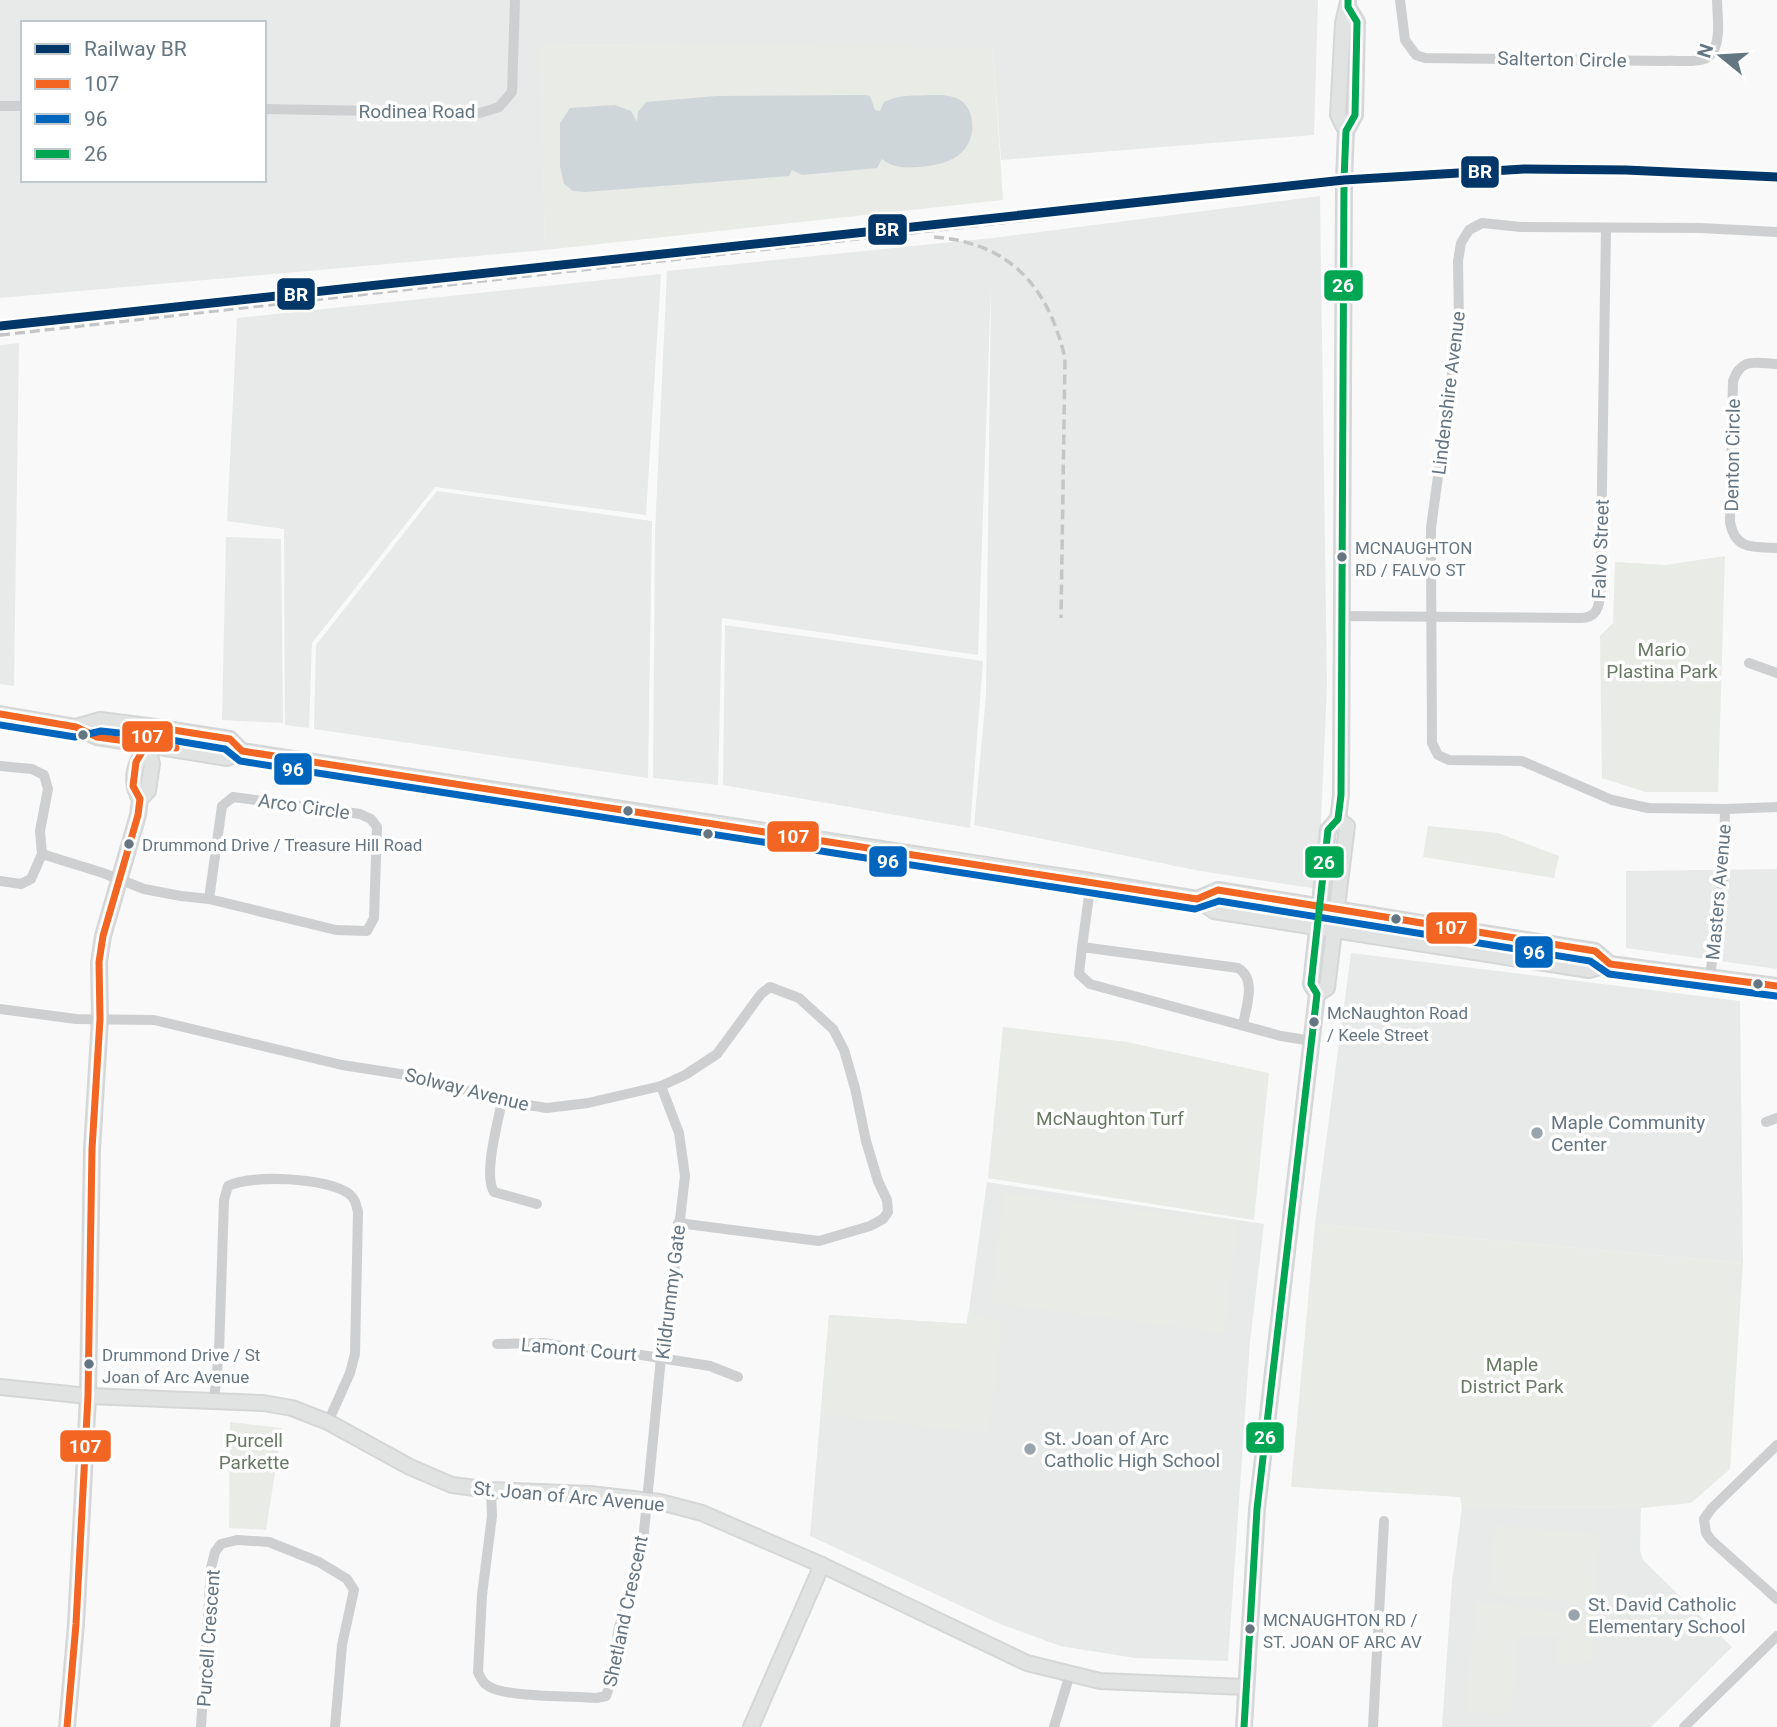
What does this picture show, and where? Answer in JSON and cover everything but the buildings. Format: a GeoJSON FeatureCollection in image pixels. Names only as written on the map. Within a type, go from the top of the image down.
{"type":"FeatureCollection","features":[{"type":"Feature","properties":{"kind":"street","name":"Rodinea Road"},"geometry":{"type":"LineString","coordinates":[[266,109],[480,113],[499,107],[512,92],[514,0]]}},
{"type":"Feature","properties":{"kind":"street","name":"Salterton Circle"},"geometry":{"type":"LineString","coordinates":[[1400,0],[1405,40],[1416,55],[1425,58],[1664,61],[1703,60],[1712,53],[1717,40],[1717,0]]}},
{"type":"Feature","properties":{"kind":"street"},"geometry":{"type":"LineString","coordinates":[[1244,1727],[1257,1509],[1317,995],[1311,984],[1328,830],[1338,818],[1342,777],[1343,180],[1346,131],[1355,115],[1357,22],[1348,4]]}},
{"type":"Feature","properties":{"kind":"street"},"geometry":{"type":"LineString","coordinates":[[0,106],[21,106]]}},
{"type":"Feature","properties":{"kind":"street","name":"Lindenshire Avenue"},"geometry":{"type":"LineString","coordinates":[[1725,809],[1648,808],[1612,800],[1522,761],[1449,760],[1438,755],[1432,743],[1431,528],[1459,322],[1458,261],[1461,243],[1469,230],[1482,223],[1521,228],[1700,228],[1777,232]]}},
{"type":"Feature","properties":{"kind":"street","name":"Falvo Street"},"geometry":{"type":"LineString","coordinates":[[1341,616],[1580,618],[1589,617],[1597,611],[1600,596],[1606,228]]}},
{"type":"Feature","properties":{"kind":"street","name":"Denton Circle"},"geometry":{"type":"LineString","coordinates":[[1777,364],[1742,365],[1737,369],[1733,381],[1730,522],[1733,535],[1746,546],[1777,548]]}},
{"type":"Feature","properties":{"kind":"street"},"geometry":{"type":"LineString","coordinates":[[1749,663],[1777,673]]}},
{"type":"Feature","properties":{"kind":"street"},"geometry":{"type":"LineString","coordinates":[[0,714],[76,727],[97,737],[227,758],[242,751],[1091,881],[1196,899],[1214,911],[1589,970],[1609,964],[1777,986]]}},
{"type":"Feature","properties":{"kind":"street"},"geometry":{"type":"LineString","coordinates":[[76,727],[100,720],[148,726],[230,739],[242,751]]}},
{"type":"Feature","properties":{"kind":"street"},"geometry":{"type":"LineString","coordinates":[[67,1727],[76,1624],[88,1396],[92,1149],[100,1019],[101,949],[138,815],[140,799],[132,786],[136,762],[147,744],[148,726]]}},
{"type":"Feature","properties":{"kind":"street"},"geometry":{"type":"LineString","coordinates":[[0,765],[32,769],[44,775],[48,789],[40,831],[42,854],[31,879],[21,884],[0,881]]}},
{"type":"Feature","properties":{"kind":"street","name":"Arco Circle"},"geometry":{"type":"LineString","coordinates":[[42,854],[144,889],[181,897],[209,899],[336,930],[366,931],[374,918],[377,827],[372,819],[360,814],[233,797],[222,806],[209,899]]}},
{"type":"Feature","properties":{"kind":"street"},"geometry":{"type":"LineString","coordinates":[[1725,809],[1777,807]]}},
{"type":"Feature","properties":{"kind":"street","name":"Masters Avenue"},"geometry":{"type":"LineString","coordinates":[[1710,976],[1724,872],[1725,809]]}},
{"type":"Feature","properties":{"kind":"street"},"geometry":{"type":"LineString","coordinates":[[1317,995],[1327,988],[1335,929],[1347,826],[1338,818]]}},
{"type":"Feature","properties":{"kind":"street"},"geometry":{"type":"LineString","coordinates":[[1091,881],[1079,974],[1090,984],[1280,1036],[1312,1041]]}},
{"type":"Feature","properties":{"kind":"street"},"geometry":{"type":"LineString","coordinates":[[1196,899],[1218,890],[1337,908],[1595,951],[1609,964]]}},
{"type":"Feature","properties":{"kind":"street"},"geometry":{"type":"LineString","coordinates":[[1082,947],[1241,969],[1249,981],[1243,1025]]}},
{"type":"Feature","properties":{"kind":"street","name":"Solway Avenue"},"geometry":{"type":"LineString","coordinates":[[0,1009],[76,1019],[154,1020],[342,1065],[426,1078],[502,1101],[566,1108],[661,1086],[685,1075],[717,1054],[761,994],[771,987],[799,998],[833,1029],[844,1050],[866,1141],[888,1205],[883,1219],[870,1226],[819,1241],[678,1223]]}},
{"type":"Feature","properties":{"kind":"street","name":"Kildrummy Gate"},"geometry":{"type":"LineString","coordinates":[[648,1501],[661,1357],[669,1316],[685,1176],[679,1133],[661,1086]]}},
{"type":"Feature","properties":{"kind":"street"},"geometry":{"type":"LineString","coordinates":[[502,1101],[490,1186],[494,1192],[537,1203]]}},
{"type":"Feature","properties":{"kind":"street"},"geometry":{"type":"LineString","coordinates":[[1766,1122],[1777,1118]]}},
{"type":"Feature","properties":{"kind":"street"},"geometry":{"type":"LineString","coordinates":[[214,1400],[219,1352],[224,1200],[228,1186],[257,1179],[295,1180],[347,1193],[355,1201],[358,1212],[355,1354],[350,1373],[328,1422]]}},
{"type":"Feature","properties":{"kind":"street","name":"Lamont Court"},"geometry":{"type":"LineString","coordinates":[[497,1344],[544,1343],[661,1357],[710,1366],[738,1377]]}},
{"type":"Feature","properties":{"kind":"street","name":"St. Joan of Arc Avenue"},"geometry":{"type":"LineString","coordinates":[[0,1387],[88,1396],[263,1403],[292,1408],[328,1422],[433,1479],[452,1485],[491,1490],[590,1494],[682,1506],[822,1565],[1027,1663],[1100,1681],[1246,1687]]}},
{"type":"Feature","properties":{"kind":"street"},"geometry":{"type":"LineString","coordinates":[[1777,1445],[1704,1519],[1706,1533],[1711,1540],[1777,1599]]}},
{"type":"Feature","properties":{"kind":"street","name":"Shetland Crescent"},"geometry":{"type":"LineString","coordinates":[[491,1490],[492,1516],[482,1595],[478,1672],[483,1682],[491,1688],[507,1692],[597,1698],[606,1696],[613,1676],[618,1631],[642,1552],[648,1501]]}},
{"type":"Feature","properties":{"kind":"street"},"geometry":{"type":"LineString","coordinates":[[1373,1727],[1384,1521]]}},
{"type":"Feature","properties":{"kind":"street","name":"Purcell Crescent"},"geometry":{"type":"LineString","coordinates":[[201,1727],[211,1568],[215,1552],[221,1544],[237,1540],[269,1542],[319,1562],[348,1579],[354,1590],[342,1645],[335,1727]]}},
{"type":"Feature","properties":{"kind":"street"},"geometry":{"type":"LineString","coordinates":[[751,1727],[822,1565]]}},
{"type":"Feature","properties":{"kind":"street"},"geometry":{"type":"LineString","coordinates":[[1684,1727],[1777,1636]]}},
{"type":"Feature","properties":{"kind":"street"},"geometry":{"type":"LineString","coordinates":[[1054,1727],[1070,1674]]}},
{"type":"Feature","properties":{"kind":"shaded area"},"geometry":{"type":"Polygon","coordinates":[[[0,0],[1318,0],[1314,135],[1001,160],[993,48],[541,45],[545,250],[0,298],[0,0]]]}},
{"type":"Feature","properties":{"kind":"shaded area"},"geometry":{"type":"Polygon","coordinates":[[[940,95],[956,98],[963,102],[970,113],[970,140],[963,151],[953,158],[924,167],[899,167],[882,159],[877,168],[802,175],[792,170],[789,176],[585,192],[573,191],[564,184],[560,166],[560,123],[570,108],[615,105],[631,111],[637,122],[638,112],[646,102],[717,96],[870,96],[875,110],[880,111],[884,102],[901,97],[940,95]]]}},
{"type":"Feature","properties":{"kind":"shaded area"},"geometry":{"type":"Polygon","coordinates":[[[1320,196],[1327,686],[1318,889],[1200,871],[974,825],[986,695],[991,287],[978,655],[722,618],[718,785],[653,778],[655,532],[667,271],[992,238],[1320,196]]]}},
{"type":"Feature","properties":{"kind":"shaded area"},"geometry":{"type":"Polygon","coordinates":[[[661,274],[646,515],[435,487],[312,643],[309,728],[285,725],[284,529],[227,521],[237,318],[661,274]]]}},
{"type":"Feature","properties":{"kind":"shaded area"},"geometry":{"type":"Polygon","coordinates":[[[19,343],[14,686],[0,684],[0,345],[19,343]]]}},
{"type":"Feature","properties":{"kind":"shaded area"},"geometry":{"type":"Polygon","coordinates":[[[437,491],[652,521],[648,778],[314,729],[316,645],[437,491]]]}},
{"type":"Feature","properties":{"kind":"shaded area"},"geometry":{"type":"Polygon","coordinates":[[[226,537],[281,539],[283,723],[222,720],[226,537]]]}},
{"type":"Feature","properties":{"kind":"shaded area"},"geometry":{"type":"Polygon","coordinates":[[[725,625],[983,661],[970,828],[723,785],[725,625]]]}},
{"type":"Feature","properties":{"kind":"shaded area"},"geometry":{"type":"Polygon","coordinates":[[[1777,869],[1777,969],[1626,948],[1626,871],[1777,869]]]}},
{"type":"Feature","properties":{"kind":"shaded area"},"geometry":{"type":"Polygon","coordinates":[[[1351,953],[1740,1001],[1743,1263],[1315,1224],[1351,953]]]}},
{"type":"Feature","properties":{"kind":"shaded area","name":"St. Joan of Arc Catholic High School"},"geometry":{"type":"Polygon","coordinates":[[[987,1182],[1264,1224],[1250,1342],[1228,1661],[1135,1658],[1060,1646],[1000,1624],[810,1536],[829,1315],[967,1324],[987,1182]]]}},
{"type":"Feature","properties":{"kind":"shaded area","name":"St. David Catholic Elementary School"},"geometry":{"type":"Polygon","coordinates":[[[1462,1507],[1641,1508],[1640,1550],[1643,1560],[1732,1647],[1651,1727],[1442,1727],[1452,1582],[1462,1507]]]}},
{"type":"Feature","properties":{"kind":"green space"},"geometry":{"type":"Polygon","coordinates":[[[540,45],[993,47],[1003,200],[545,250],[540,45]]]}},
{"type":"Feature","properties":{"kind":"green space","name":"Mario Plastina Park"},"geometry":{"type":"Polygon","coordinates":[[[1725,556],[1718,792],[1645,792],[1602,778],[1600,636],[1613,623],[1615,562],[1666,565],[1725,556]]]}},
{"type":"Feature","properties":{"kind":"green space"},"geometry":{"type":"Polygon","coordinates":[[[1428,826],[1498,833],[1559,856],[1554,878],[1423,857],[1428,826]]]}},
{"type":"Feature","properties":{"kind":"green space","name":"McNaughton Turf"},"geometry":{"type":"Polygon","coordinates":[[[1003,1027],[1127,1042],[1269,1073],[1254,1220],[988,1178],[1003,1027]]]}},
{"type":"Feature","properties":{"kind":"green space"},"geometry":{"type":"Polygon","coordinates":[[[1004,1193],[1238,1223],[1224,1333],[990,1303],[1004,1193]]]}},
{"type":"Feature","properties":{"kind":"green space","name":"Maple District Park"},"geometry":{"type":"Polygon","coordinates":[[[1315,1224],[1743,1263],[1730,1469],[1691,1503],[1641,1508],[1462,1507],[1460,1497],[1291,1487],[1315,1224]]]}},
{"type":"Feature","properties":{"kind":"green space"},"geometry":{"type":"Polygon","coordinates":[[[968,1313],[1003,1322],[989,1434],[821,1414],[829,1315],[967,1324],[968,1313]]]}},
{"type":"Feature","properties":{"kind":"green space","name":"Purcell Parkette"},"geometry":{"type":"Polygon","coordinates":[[[230,1422],[282,1428],[266,1530],[229,1528],[230,1422]]]}},
{"type":"Feature","properties":{"kind":"green space"},"geometry":{"type":"Polygon","coordinates":[[[1495,1525],[1601,1535],[1594,1604],[1488,1593],[1495,1525]]]}},
{"type":"Feature","properties":{"kind":"green space"},"geometry":{"type":"Polygon","coordinates":[[[1476,1602],[1596,1615],[1592,1658],[1578,1666],[1558,1664],[1558,1636],[1519,1636],[1511,1714],[1465,1713],[1476,1602]]]}},
{"type":"Feature","properties":{"kind":"railway"},"geometry":{"type":"LineString","coordinates":[[0,335],[1036,219],[1207,194]]}},
{"type":"Feature","properties":{"kind":"railway"},"geometry":{"type":"LineString","coordinates":[[934,237],[984,248],[1004,259],[1022,273],[1036,290],[1058,332],[1065,358],[1061,618]]}},
{"type":"Feature","properties":{"kind":"rail line","name":"BR"},"geometry":{"type":"LineString","coordinates":[[0,326],[1344,180],[1524,169],[1626,170],[1777,177]]}},
{"type":"Feature","properties":{"kind":"transit line","name":"26"},"geometry":{"type":"LineString","coordinates":[[1244,1727],[1257,1509],[1317,994],[1311,984],[1328,830],[1338,819],[1341,795],[1344,180],[1346,131],[1355,115],[1357,22],[1348,7],[1348,0]]}},
{"type":"Feature","properties":{"kind":"transit line","name":"107"},"geometry":{"type":"LineString","coordinates":[[0,714],[76,727],[97,737],[176,748]]}},
{"type":"Feature","properties":{"kind":"transit line","name":"96"},"geometry":{"type":"LineString","coordinates":[[0,725],[75,737],[101,731],[147,736],[225,749],[240,761],[1195,909],[1219,901],[1590,961],[1609,974],[1776,996]]}},
{"type":"Feature","properties":{"kind":"transit line","name":"107"},"geometry":{"type":"LineString","coordinates":[[67,1727],[76,1624],[88,1396],[92,1149],[100,1019],[99,962],[103,936],[138,815],[140,799],[133,786],[136,762],[147,744],[148,726],[230,739],[242,751],[1197,899],[1218,890],[1595,951],[1610,964],[1777,986]]}},
{"type":"Feature","properties":{"kind":"place","name":"MCNAUGHTON RD / FALVO ST"},"geometry":{"type":"Point","coordinates":[1342,557]}},
{"type":"Feature","properties":{"kind":"place","name":"Drummond Drive / Treasure Hill Road"},"geometry":{"type":"Point","coordinates":[129,844]}},
{"type":"Feature","properties":{"kind":"place","name":"McNaughton Road / Keele Street"},"geometry":{"type":"Point","coordinates":[1314,1022]}},
{"type":"Feature","properties":{"kind":"place","name":"Maple Community Center"},"geometry":{"type":"Point","coordinates":[1537,1133]}},
{"type":"Feature","properties":{"kind":"place","name":"Drummond Drive / St Joan of Arc Avenue"},"geometry":{"type":"Point","coordinates":[89,1364]}},
{"type":"Feature","properties":{"kind":"place","name":"St. Joan of Arc Catholic High School"},"geometry":{"type":"Point","coordinates":[1030,1449]}},
{"type":"Feature","properties":{"kind":"place","name":"St. David Catholic Elementary School"},"geometry":{"type":"Point","coordinates":[1574,1615]}},
{"type":"Feature","properties":{"kind":"place","name":"MCNAUGHTON RD / ST. JOAN OF ARC AV"},"geometry":{"type":"Point","coordinates":[1250,1629]}}]}
